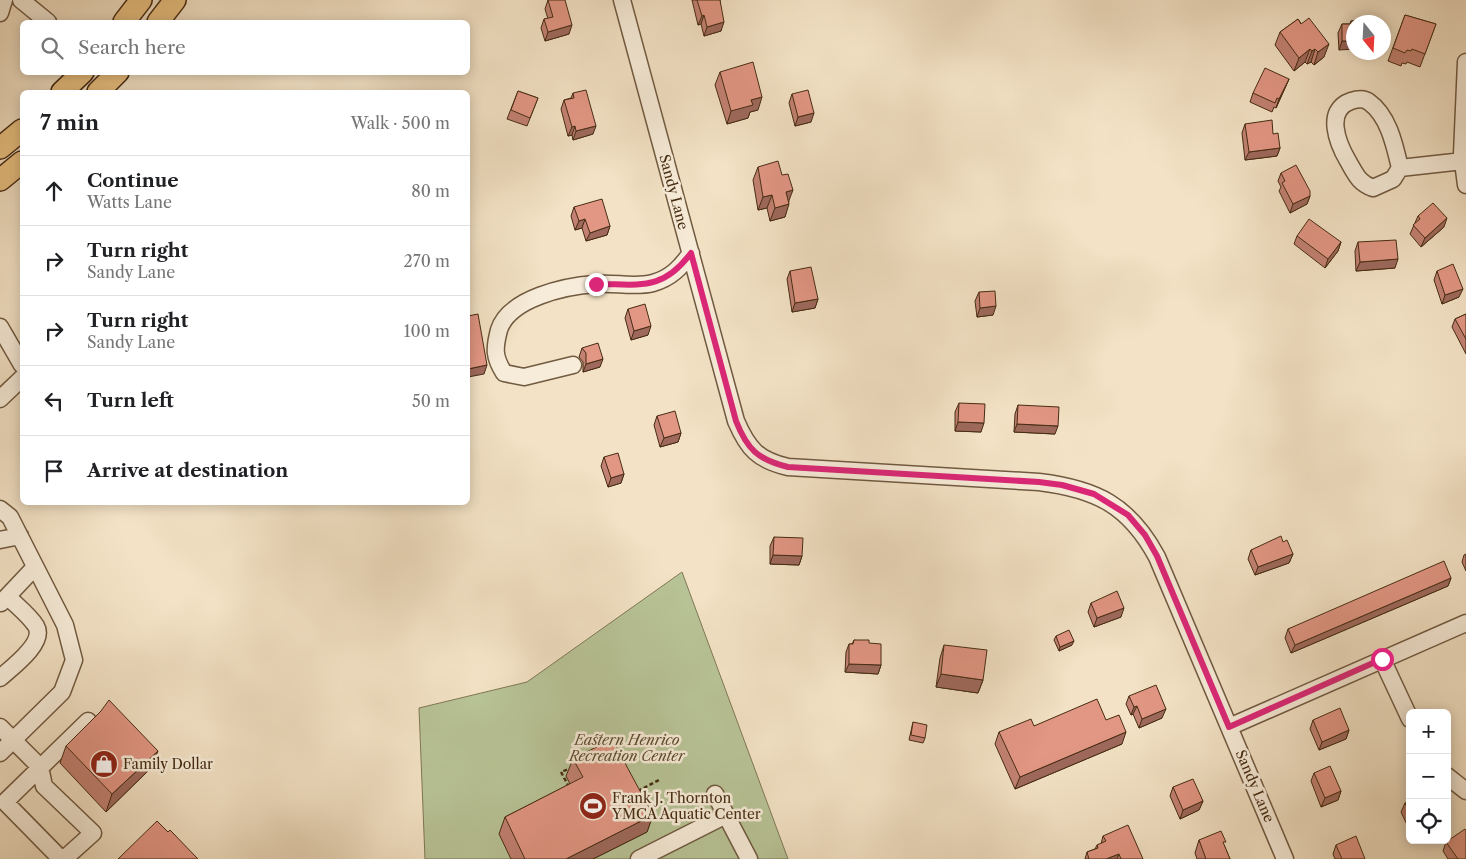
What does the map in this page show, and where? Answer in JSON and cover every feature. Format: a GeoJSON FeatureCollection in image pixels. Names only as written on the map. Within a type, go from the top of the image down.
{"type":"FeatureCollection","features":[{"type":"Feature","properties":{"kind":"main road"},"geometry":{"type":"LineString","coordinates":[[126,20],[141,0]]}},
{"type":"Feature","properties":{"kind":"main road"},"geometry":{"type":"LineString","coordinates":[[160,20],[176,0]]}},
{"type":"Feature","properties":{"kind":"main road"},"geometry":{"type":"LineString","coordinates":[[64,90],[79,75]]}},
{"type":"Feature","properties":{"kind":"main road"},"geometry":{"type":"LineString","coordinates":[[0,148],[20,132]]}},
{"type":"Feature","properties":{"kind":"main road"},"geometry":{"type":"LineString","coordinates":[[0,180],[20,164]]}},
{"type":"Feature","properties":{"kind":"street"},"geometry":{"type":"LineString","coordinates":[[0,13],[4,0]]}},
{"type":"Feature","properties":{"kind":"street"},"geometry":{"type":"LineString","coordinates":[[21,0],[46,20]]}},
{"type":"Feature","properties":{"kind":"street","name":"Sandy Lane"},"geometry":{"type":"LineString","coordinates":[[622,0],[736,421],[743,439],[760,457],[770,463],[788,467],[1054,484],[1086,491],[1116,506],[1137,525],[1157,556],[1285,859]]}},
{"type":"Feature","properties":{"kind":"street"},"geometry":{"type":"LineString","coordinates":[[1466,62],[1463,161],[1466,185]]}},
{"type":"Feature","properties":{"kind":"street"},"geometry":{"type":"LineString","coordinates":[[1400,168],[1387,126],[1369,102],[1360,99],[1348,102],[1338,110],[1334,124],[1343,152],[1360,183],[1373,188],[1383,185],[1393,178],[1400,168],[1463,161]]}},
{"type":"Feature","properties":{"kind":"street"},"geometry":{"type":"LineString","coordinates":[[573,365],[524,377],[504,374],[496,361],[495,344],[500,326],[511,312],[527,301],[546,294],[596,284],[652,283],[679,270],[691,253]]}},
{"type":"Feature","properties":{"kind":"street"},"geometry":{"type":"LineString","coordinates":[[0,327],[20,362]]}},
{"type":"Feature","properties":{"kind":"street"},"geometry":{"type":"LineString","coordinates":[[0,400],[20,380]]}},
{"type":"Feature","properties":{"kind":"street"},"geometry":{"type":"LineString","coordinates":[[0,509],[10,517],[64,625],[74,660],[62,692],[0,753]]}},
{"type":"Feature","properties":{"kind":"street"},"geometry":{"type":"LineString","coordinates":[[0,540],[20,536]]}},
{"type":"Feature","properties":{"kind":"street"},"geometry":{"type":"LineString","coordinates":[[0,678],[28,652],[38,638],[37,628],[4,601],[35,567]]}},
{"type":"Feature","properties":{"kind":"street"},"geometry":{"type":"LineString","coordinates":[[1229,727],[1466,623]]}},
{"type":"Feature","properties":{"kind":"street"},"geometry":{"type":"LineString","coordinates":[[1382,659],[1406,710]]}},
{"type":"Feature","properties":{"kind":"street"},"geometry":{"type":"LineString","coordinates":[[0,727],[40,767],[44,786],[93,833],[63,859],[5,802],[40,767],[88,721]]}},
{"type":"Feature","properties":{"kind":"street"},"geometry":{"type":"LineString","coordinates":[[1451,779],[1466,791]]}},
{"type":"Feature","properties":{"kind":"street"},"geometry":{"type":"LineString","coordinates":[[715,794],[748,859]]}},
{"type":"Feature","properties":{"kind":"street"},"geometry":{"type":"LineString","coordinates":[[639,859],[726,814]]}},
{"type":"Feature","properties":{"kind":"path"},"geometry":{"type":"LineString","coordinates":[[570,788],[561,772],[579,764]]}},
{"type":"Feature","properties":{"kind":"path"},"geometry":{"type":"LineString","coordinates":[[638,791],[659,780]]}},
{"type":"Feature","properties":{"kind":"green space","name":"Eastern Henrico Recreation Center"},"geometry":{"type":"Polygon","coordinates":[[[682,572],[788,859],[425,859],[419,708],[527,682],[682,572]]]}},
{"type":"Feature","properties":{"kind":"building"},"geometry":{"type":"Polygon","coordinates":[[[548,0],[565,0],[572,25],[548,32],[544,19],[553,17],[548,0]]]}},
{"type":"Feature","properties":{"kind":"building"},"geometry":{"type":"Polygon","coordinates":[[[697,0],[720,0],[724,22],[707,27],[697,0]]]}},
{"type":"Feature","properties":{"kind":"building"},"geometry":{"type":"Polygon","coordinates":[[[1405,15],[1436,24],[1425,54],[1412,49],[1411,51],[1407,50],[1405,53],[1393,48],[1405,15]]]}},
{"type":"Feature","properties":{"kind":"building"},"geometry":{"type":"Polygon","coordinates":[[[1309,18],[1329,44],[1318,52],[1315,49],[1312,51],[1310,49],[1299,58],[1280,32],[1298,19],[1301,24],[1309,18]]]}},
{"type":"Feature","properties":{"kind":"building"},"geometry":{"type":"Polygon","coordinates":[[[1342,24],[1346,24],[1346,41],[1342,41],[1342,24]]]}},
{"type":"Feature","properties":{"kind":"building"},"geometry":{"type":"Polygon","coordinates":[[[753,62],[762,97],[751,100],[753,105],[731,111],[720,72],[753,62]]]}},
{"type":"Feature","properties":{"kind":"building"},"geometry":{"type":"Polygon","coordinates":[[[1265,68],[1289,79],[1275,103],[1253,93],[1265,68]]]}},
{"type":"Feature","properties":{"kind":"building"},"geometry":{"type":"Polygon","coordinates":[[[586,90],[596,126],[576,131],[575,126],[572,127],[564,100],[574,98],[573,93],[586,90]]]}},
{"type":"Feature","properties":{"kind":"building"},"geometry":{"type":"Polygon","coordinates":[[[808,90],[814,113],[798,117],[792,94],[808,90]]]}},
{"type":"Feature","properties":{"kind":"building"},"geometry":{"type":"Polygon","coordinates":[[[518,91],[538,98],[530,118],[511,110],[518,91]]]}},
{"type":"Feature","properties":{"kind":"building"},"geometry":{"type":"Polygon","coordinates":[[[1272,120],[1273,134],[1278,133],[1280,148],[1249,152],[1245,124],[1272,120]]]}},
{"type":"Feature","properties":{"kind":"building"},"geometry":{"type":"Polygon","coordinates":[[[778,161],[782,175],[788,174],[793,190],[786,192],[789,204],[775,208],[772,195],[763,197],[758,167],[778,161]]]}},
{"type":"Feature","properties":{"kind":"building"},"geometry":{"type":"Polygon","coordinates":[[[1296,165],[1310,191],[1310,196],[1293,204],[1282,183],[1285,181],[1281,173],[1296,165]]]}},
{"type":"Feature","properties":{"kind":"building"},"geometry":{"type":"Polygon","coordinates":[[[602,199],[610,226],[590,233],[585,219],[579,221],[574,207],[602,199]]]}},
{"type":"Feature","properties":{"kind":"building"},"geometry":{"type":"Polygon","coordinates":[[[1433,203],[1447,218],[1425,238],[1413,225],[1420,219],[1418,216],[1433,203]]]}},
{"type":"Feature","properties":{"kind":"building"},"geometry":{"type":"Polygon","coordinates":[[[1309,219],[1341,242],[1328,259],[1297,236],[1309,219]]]}},
{"type":"Feature","properties":{"kind":"building"},"geometry":{"type":"Polygon","coordinates":[[[1396,240],[1398,259],[1360,262],[1358,242],[1396,240]]]}},
{"type":"Feature","properties":{"kind":"building"},"geometry":{"type":"Polygon","coordinates":[[[1453,264],[1463,289],[1445,295],[1437,271],[1453,264]]]}},
{"type":"Feature","properties":{"kind":"building"},"geometry":{"type":"Polygon","coordinates":[[[811,267],[818,299],[795,303],[790,271],[811,267]]]}},
{"type":"Feature","properties":{"kind":"building"},"geometry":{"type":"Polygon","coordinates":[[[995,291],[996,306],[980,308],[979,292],[995,291]]]}},
{"type":"Feature","properties":{"kind":"building"},"geometry":{"type":"Polygon","coordinates":[[[645,304],[651,326],[634,331],[628,309],[645,304]]]}},
{"type":"Feature","properties":{"kind":"building"},"geometry":{"type":"Polygon","coordinates":[[[478,314],[487,365],[470,369],[470,316],[478,314]]]}},
{"type":"Feature","properties":{"kind":"building"},"geometry":{"type":"Polygon","coordinates":[[[1466,314],[1466,339],[1455,319],[1466,314]]]}},
{"type":"Feature","properties":{"kind":"building"},"geometry":{"type":"Polygon","coordinates":[[[598,343],[603,359],[586,364],[586,353],[582,348],[598,343]]]}},
{"type":"Feature","properties":{"kind":"building"},"geometry":{"type":"Polygon","coordinates":[[[959,403],[985,404],[984,423],[958,422],[959,403]]]}},
{"type":"Feature","properties":{"kind":"building"},"geometry":{"type":"Polygon","coordinates":[[[1018,405],[1059,407],[1058,426],[1017,424],[1018,405]]]}},
{"type":"Feature","properties":{"kind":"building"},"geometry":{"type":"Polygon","coordinates":[[[675,411],[681,433],[664,438],[657,416],[675,411]]]}},
{"type":"Feature","properties":{"kind":"building"},"geometry":{"type":"Polygon","coordinates":[[[618,453],[624,474],[611,478],[604,457],[618,453]]]}},
{"type":"Feature","properties":{"kind":"building"},"geometry":{"type":"Polygon","coordinates":[[[1281,536],[1283,542],[1287,540],[1293,554],[1258,567],[1251,550],[1281,536]]]}},
{"type":"Feature","properties":{"kind":"building"},"geometry":{"type":"Polygon","coordinates":[[[774,537],[803,538],[802,556],[773,555],[774,537]]]}},
{"type":"Feature","properties":{"kind":"building"},"geometry":{"type":"Polygon","coordinates":[[[1444,561],[1451,578],[1295,645],[1288,629],[1444,561]]]}},
{"type":"Feature","properties":{"kind":"building"},"geometry":{"type":"Polygon","coordinates":[[[1117,591],[1124,608],[1097,618],[1091,603],[1117,591]]]}},
{"type":"Feature","properties":{"kind":"building"},"geometry":{"type":"Polygon","coordinates":[[[1069,630],[1074,641],[1060,647],[1056,636],[1069,630]]]}},
{"type":"Feature","properties":{"kind":"building"},"geometry":{"type":"Polygon","coordinates":[[[854,640],[869,640],[869,643],[881,644],[881,665],[849,664],[849,644],[853,644],[854,640]]]}},
{"type":"Feature","properties":{"kind":"building"},"geometry":{"type":"Polygon","coordinates":[[[944,645],[987,650],[983,680],[941,674],[944,645]]]}},
{"type":"Feature","properties":{"kind":"building"},"geometry":{"type":"Polygon","coordinates":[[[1156,685],[1166,709],[1142,719],[1137,706],[1134,707],[1129,696],[1156,685]]]}},
{"type":"Feature","properties":{"kind":"building"},"geometry":{"type":"Polygon","coordinates":[[[1097,699],[1106,720],[1119,715],[1126,732],[1020,777],[999,732],[1031,719],[1034,726],[1097,699]]]}},
{"type":"Feature","properties":{"kind":"building","name":"Family Dollar"},"geometry":{"type":"Polygon","coordinates":[[[109,700],[158,751],[112,794],[66,746],[101,711],[109,700]]]}},
{"type":"Feature","properties":{"kind":"building"},"geometry":{"type":"Polygon","coordinates":[[[1340,708],[1349,730],[1322,742],[1313,720],[1340,708]]]}},
{"type":"Feature","properties":{"kind":"building"},"geometry":{"type":"Polygon","coordinates":[[[913,722],[927,725],[925,738],[911,735],[913,722]]]}},
{"type":"Feature","properties":{"kind":"building","name":"Frank J. Thornton YMCA Aquatic Center"},"geometry":{"type":"Polygon","coordinates":[[[612,739],[653,815],[566,859],[525,859],[505,817],[583,777],[573,759],[612,739]]]}},
{"type":"Feature","properties":{"kind":"building"},"geometry":{"type":"Polygon","coordinates":[[[1330,766],[1341,791],[1325,798],[1314,773],[1330,766]]]}},
{"type":"Feature","properties":{"kind":"building"},"geometry":{"type":"Polygon","coordinates":[[[1193,779],[1203,801],[1183,810],[1173,787],[1193,779]]]}},
{"type":"Feature","properties":{"kind":"building"},"geometry":{"type":"Polygon","coordinates":[[[157,821],[168,832],[170,830],[198,859],[118,859],[157,821]]]}},
{"type":"Feature","properties":{"kind":"building"},"geometry":{"type":"Polygon","coordinates":[[[1128,825],[1143,859],[1121,859],[1119,854],[1106,859],[1089,859],[1087,852],[1098,848],[1097,845],[1106,841],[1103,836],[1128,825]]]}},
{"type":"Feature","properties":{"kind":"building"},"geometry":{"type":"Polygon","coordinates":[[[1465,829],[1466,859],[1458,859],[1447,844],[1451,844],[1451,839],[1465,829]]]}},
{"type":"Feature","properties":{"kind":"building"},"geometry":{"type":"Polygon","coordinates":[[[1221,831],[1230,859],[1206,859],[1199,840],[1221,831]]]}},
{"type":"Feature","properties":{"kind":"building"},"geometry":{"type":"Polygon","coordinates":[[[1356,836],[1365,859],[1342,859],[1336,845],[1356,836]]]}},
{"type":"Feature","properties":{"kind":"place","name":"Family Dollar"},"geometry":{"type":"Point","coordinates":[104,764]}},
{"type":"Feature","properties":{"kind":"place","name":"Frank J. Thornton YMCA Aquatic Center"},"geometry":{"type":"Point","coordinates":[593,806]}},
{"type":"Feature","properties":{"kind":"route"},"geometry":{"type":"LineString","coordinates":[[596,284],[633,285],[652,283],[666,278],[679,270],[691,253],[736,421],[747,445],[770,463],[788,467],[1039,482],[1078,488],[1116,506],[1137,525],[1157,556],[1229,727],[1382,659]]}}]}
